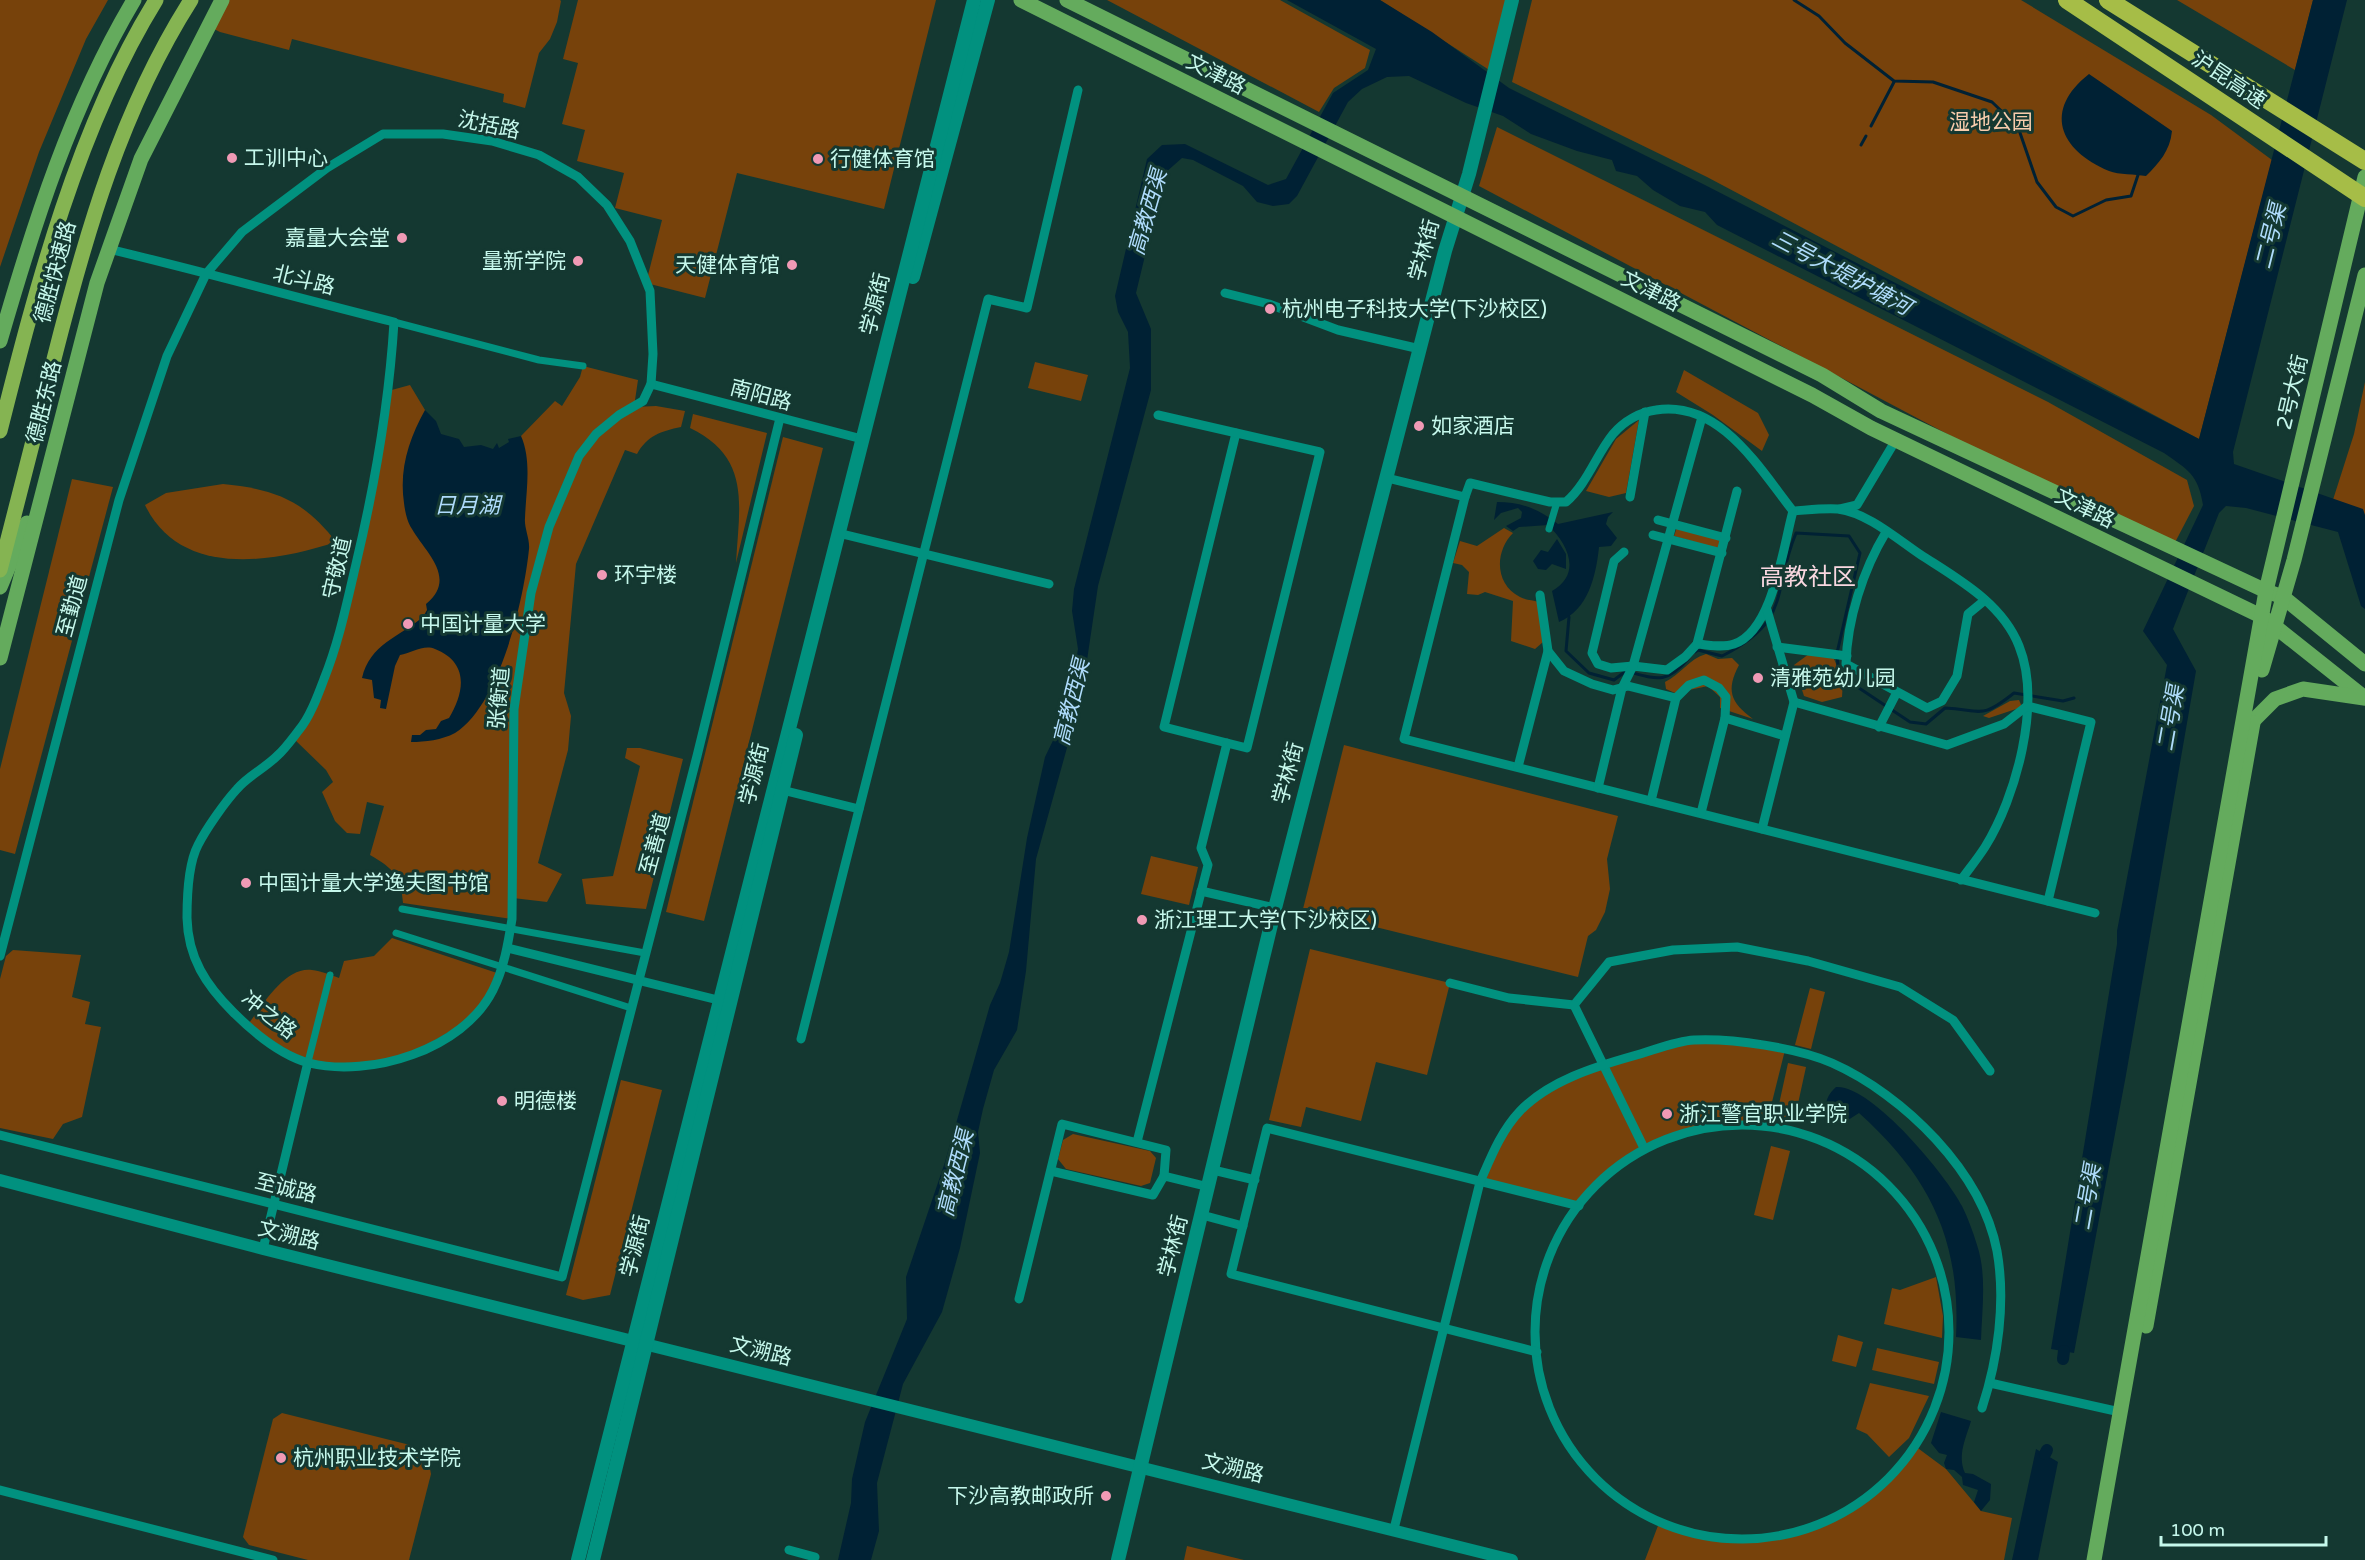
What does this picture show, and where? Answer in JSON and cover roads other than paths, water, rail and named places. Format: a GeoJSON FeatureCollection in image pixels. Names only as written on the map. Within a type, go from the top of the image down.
{"type":"FeatureCollection","features":[{"type":"Feature","properties":{"kind":"highway","name":"德胜快速路"},"geometry":{"type":"LineString","coordinates":[[0,431],[52,241],[86,147],[115,77],[140,25],[156,0]]}},
{"type":"Feature","properties":{"kind":"highway","name":"德胜快速路"},"geometry":{"type":"LineString","coordinates":[[0,570],[97,200],[134,109],[168,36],[191,0]]}},
{"type":"Feature","properties":{"kind":"highway","name":"沪昆高速"},"geometry":{"type":"LineString","coordinates":[[2067,0],[2365,198]]}},
{"type":"Feature","properties":{"kind":"highway","name":"沪昆高速"},"geometry":{"type":"LineString","coordinates":[[2108,0],[2365,161]]}},
{"type":"Feature","properties":{"kind":"main road"},"geometry":{"type":"LineString","coordinates":[[0,341],[27,245],[59,156],[108,43],[134,0]]}},
{"type":"Feature","properties":{"kind":"main road","name":"德胜东路"},"geometry":{"type":"LineString","coordinates":[[0,658],[97,283],[141,159],[222,0]]}},
{"type":"Feature","properties":{"kind":"main road","name":"学源街"},"geometry":{"type":"LineString","coordinates":[[593,1560],[648,1343],[862,439],[974,0]]}},
{"type":"Feature","properties":{"kind":"main road","name":"学源街"},"geometry":{"type":"LineString","coordinates":[[841,534],[988,0]]}},
{"type":"Feature","properties":{"kind":"main road","name":"文津路"},"geometry":{"type":"LineString","coordinates":[[1021,0],[1812,395],[1871,428],[1897,438],[2269,621],[2365,698]]}},
{"type":"Feature","properties":{"kind":"main road","name":"文津路"},"geometry":{"type":"LineString","coordinates":[[1067,0],[1822,375],[1881,411],[2209,565],[2283,597],[2365,664]]}},
{"type":"Feature","properties":{"kind":"main road","name":"学林街"},"geometry":{"type":"LineString","coordinates":[[1118,1560],[1275,908],[1454,218],[1482,125],[1512,0]]}},
{"type":"Feature","properties":{"kind":"main road","name":"2号大街"},"geometry":{"type":"LineString","coordinates":[[2269,621],[2266,591],[2365,177]]}},
{"type":"Feature","properties":{"kind":"main road","name":"2号大街"},"geometry":{"type":"LineString","coordinates":[[2269,621],[2283,597],[2365,276]]}},
{"type":"Feature","properties":{"kind":"main road"},"geometry":{"type":"LineString","coordinates":[[0,587],[47,474]]}},
{"type":"Feature","properties":{"kind":"main road"},"geometry":{"type":"LineString","coordinates":[[2103,1560],[2269,621]]}},
{"type":"Feature","properties":{"kind":"main road"},"geometry":{"type":"LineString","coordinates":[[2094,1560],[2218,853],[2269,621]]}},
{"type":"Feature","properties":{"kind":"main road"},"geometry":{"type":"LineString","coordinates":[[2253,721],[2275,699],[2303,689],[2365,698]]}},
{"type":"Feature","properties":{"kind":"main road","name":"学源街"},"geometry":{"type":"LineString","coordinates":[[578,1560],[718,1000],[778,789]]}},
{"type":"Feature","properties":{"kind":"street"},"geometry":{"type":"LineString","coordinates":[[801,1039],[988,299],[1027,308],[1077,90]]}},
{"type":"Feature","properties":{"kind":"street","name":"沈括路"},"geometry":{"type":"LineString","coordinates":[[206,274],[242,232],[327,168],[383,134],[443,134],[492,141],[548,160],[578,177],[607,205],[630,241],[650,291],[653,354],[651,384]]}},
{"type":"Feature","properties":{"kind":"street","name":"北斗路"},"geometry":{"type":"LineString","coordinates":[[109,249],[394,322]]}},
{"type":"Feature","properties":{"kind":"street","name":"至勤道"},"geometry":{"type":"LineString","coordinates":[[0,956],[119,500],[167,356],[206,274]]}},
{"type":"Feature","properties":{"kind":"street"},"geometry":{"type":"LineString","coordinates":[[1225,293],[1269,304],[1338,330],[1420,349]]}},
{"type":"Feature","properties":{"kind":"street"},"geometry":{"type":"LineString","coordinates":[[394,322],[539,360],[583,366]]}},
{"type":"Feature","properties":{"kind":"street","name":"守敬道"},"geometry":{"type":"LineString","coordinates":[[237,789],[278,756],[302,727],[324,678],[346,610],[370,507],[387,406],[394,322]]}},
{"type":"Feature","properties":{"kind":"street","name":"南阳路"},"geometry":{"type":"LineString","coordinates":[[651,384],[862,439]]}},
{"type":"Feature","properties":{"kind":"street","name":"张衡道"},"geometry":{"type":"LineString","coordinates":[[508,948],[511,927],[514,709],[534,582],[549,526],[579,456],[596,434],[619,415],[643,401],[651,384]]}},
{"type":"Feature","properties":{"kind":"street"},"geometry":{"type":"LineString","coordinates":[[1793,511],[1738,443],[1719,426],[1702,417],[1673,407],[1645,412],[1632,418],[1614,433],[1576,494],[1566,502],[1470,483],[1404,739],[2095,913]]}},
{"type":"Feature","properties":{"kind":"street"},"geometry":{"type":"LineString","coordinates":[[1630,497],[1645,412]]}},
{"type":"Feature","properties":{"kind":"street"},"geometry":{"type":"LineString","coordinates":[[1158,415],[1320,452],[1247,748],[1164,727],[1236,433]]}},
{"type":"Feature","properties":{"kind":"street"},"geometry":{"type":"LineString","coordinates":[[1598,788],[1624,684],[1633,666],[1702,417]]}},
{"type":"Feature","properties":{"kind":"street","name":"至善道"},"geometry":{"type":"LineString","coordinates":[[562,1277],[700,745],[780,418]]}},
{"type":"Feature","properties":{"kind":"street"},"geometry":{"type":"LineString","coordinates":[[1793,511],[1840,509],[1857,505],[1897,438]]}},
{"type":"Feature","properties":{"kind":"street"},"geometry":{"type":"LineString","coordinates":[[1387,478],[1465,497]]}},
{"type":"Feature","properties":{"kind":"street"},"geometry":{"type":"LineString","coordinates":[[1624,552],[1614,561],[1592,653],[1598,664],[1611,668],[1633,666],[1667,670],[1685,657],[1697,644],[1737,491]]}},
{"type":"Feature","properties":{"kind":"street"},"geometry":{"type":"LineString","coordinates":[[1550,529],[1557,502]]}},
{"type":"Feature","properties":{"kind":"street"},"geometry":{"type":"LineString","coordinates":[[1840,509],[1864,518],[1978,592],[2019,645],[2028,687],[2027,720],[2018,762],[2004,808],[1986,847],[1961,880]]}},
{"type":"Feature","properties":{"kind":"street"},"geometry":{"type":"LineString","coordinates":[[1697,644],[1721,647],[1737,644],[1754,631],[1767,610],[1793,511]]}},
{"type":"Feature","properties":{"kind":"street"},"geometry":{"type":"LineString","coordinates":[[1658,520],[1726,538]]}},
{"type":"Feature","properties":{"kind":"street"},"geometry":{"type":"LineString","coordinates":[[1886,532],[1872,554],[1856,610],[1846,664],[1894,696],[1927,708],[1942,701],[1957,676],[1968,614],[1985,600]]}},
{"type":"Feature","properties":{"kind":"street"},"geometry":{"type":"LineString","coordinates":[[841,534],[1049,584]]}},
{"type":"Feature","properties":{"kind":"street"},"geometry":{"type":"LineString","coordinates":[[1653,535],[1722,553]]}},
{"type":"Feature","properties":{"kind":"street"},"geometry":{"type":"LineString","coordinates":[[1518,767],[1548,651],[1540,595]]}},
{"type":"Feature","properties":{"kind":"street"},"geometry":{"type":"LineString","coordinates":[[1762,829],[1794,702],[1767,610]]}},
{"type":"Feature","properties":{"kind":"street"},"geometry":{"type":"LineString","coordinates":[[1777,647],[1791,651],[1833,652],[1846,656]]}},
{"type":"Feature","properties":{"kind":"street"},"geometry":{"type":"LineString","coordinates":[[1548,651],[1564,671],[1593,684],[1613,690],[1624,684]]}},
{"type":"Feature","properties":{"kind":"street"},"geometry":{"type":"LineString","coordinates":[[1651,801],[1676,698],[1689,685],[1704,680],[1719,688],[1726,697],[1725,718],[1701,813]]}},
{"type":"Feature","properties":{"kind":"street"},"geometry":{"type":"LineString","coordinates":[[1624,684],[1676,698]]}},
{"type":"Feature","properties":{"kind":"street"},"geometry":{"type":"LineString","coordinates":[[1879,727],[1894,696]]}},
{"type":"Feature","properties":{"kind":"street"},"geometry":{"type":"LineString","coordinates":[[1794,702],[1947,746],[2004,724],[2027,704]]}},
{"type":"Feature","properties":{"kind":"street"},"geometry":{"type":"LineString","coordinates":[[2027,704],[2091,722],[2048,901]]}},
{"type":"Feature","properties":{"kind":"street"},"geometry":{"type":"LineString","coordinates":[[1725,718],[1785,736]]}},
{"type":"Feature","properties":{"kind":"street"},"geometry":{"type":"LineString","coordinates":[[1137,1142],[1208,865],[1201,848],[1227,743]]}},
{"type":"Feature","properties":{"kind":"street","name":"冲之路"},"geometry":{"type":"LineString","coordinates":[[237,789],[197,846],[189,884],[187,918],[191,954],[217,996],[247,1026],[277,1048],[308,1062],[351,1068],[400,1061],[444,1040],[469,1020],[492,993],[508,948]]}},
{"type":"Feature","properties":{"kind":"street"},"geometry":{"type":"LineString","coordinates":[[778,789],[859,809]]}},
{"type":"Feature","properties":{"kind":"street"},"geometry":{"type":"LineString","coordinates":[[1201,891],[1275,908]]}},
{"type":"Feature","properties":{"kind":"street"},"geometry":{"type":"LineString","coordinates":[[402,909],[645,953]]}},
{"type":"Feature","properties":{"kind":"street"},"geometry":{"type":"LineString","coordinates":[[396,933],[631,1008]]}},
{"type":"Feature","properties":{"kind":"street"},"geometry":{"type":"LineString","coordinates":[[1574,1005],[1609,962],[1673,950],[1737,947],[1808,962],[1900,987],[1953,1020],[1990,1071]]}},
{"type":"Feature","properties":{"kind":"street"},"geometry":{"type":"LineString","coordinates":[[508,948],[718,1000]]}},
{"type":"Feature","properties":{"kind":"street"},"geometry":{"type":"LineString","coordinates":[[263,1249],[330,975]]}},
{"type":"Feature","properties":{"kind":"street"},"geometry":{"type":"LineString","coordinates":[[1450,983],[1509,998],[1574,1005]]}},
{"type":"Feature","properties":{"kind":"street"},"geometry":{"type":"LineString","coordinates":[[1574,1005],[1644,1148]]}},
{"type":"Feature","properties":{"kind":"street"},"geometry":{"type":"LineString","coordinates":[[1394,1529],[1480,1182],[1498,1142],[1520,1111],[1565,1079],[1693,1040],[1768,1046],[1832,1063],[1884,1093],[1949,1153],[1980,1203],[1997,1251],[2000,1309],[1990,1383],[1982,1408]]}},
{"type":"Feature","properties":{"kind":"street"},"geometry":{"type":"LineString","coordinates":[[1019,1299],[1062,1124],[1166,1150],[1164,1176],[1153,1195],[1051,1170]]}},
{"type":"Feature","properties":{"kind":"street"},"geometry":{"type":"LineString","coordinates":[[1755,1124],[1812,1135],[1863,1162],[1905,1202],[1934,1252],[1948,1309],[1948,1353],[1940,1394],[1915,1446],[1876,1490],[1828,1521],[1772,1538],[1714,1538],[1659,1523],[1610,1492],[1571,1450],[1545,1398],[1535,1341],[1540,1283],[1562,1229],[1579,1206],[1597,1183],[1644,1148],[1698,1128],[1755,1124]]}},
{"type":"Feature","properties":{"kind":"street"},"geometry":{"type":"LineString","coordinates":[[1537,1352],[1231,1274],[1267,1128],[1579,1206]]}},
{"type":"Feature","properties":{"kind":"street","name":"至诚路"},"geometry":{"type":"LineString","coordinates":[[0,1135],[562,1277]]}},
{"type":"Feature","properties":{"kind":"street"},"geometry":{"type":"LineString","coordinates":[[1213,1170],[1254,1180]]}},
{"type":"Feature","properties":{"kind":"street"},"geometry":{"type":"LineString","coordinates":[[1164,1176],[1209,1187]]}},
{"type":"Feature","properties":{"kind":"street","name":"文溯路"},"geometry":{"type":"LineString","coordinates":[[0,1180],[263,1249],[633,1339],[1512,1560]]}},
{"type":"Feature","properties":{"kind":"street"},"geometry":{"type":"LineString","coordinates":[[1202,1215],[1243,1226]]}},
{"type":"Feature","properties":{"kind":"street"},"geometry":{"type":"LineString","coordinates":[[1990,1383],[2120,1412]]}},
{"type":"Feature","properties":{"kind":"street"},"geometry":{"type":"LineString","coordinates":[[0,1490],[273,1560]]}},
{"type":"Feature","properties":{"kind":"street"},"geometry":{"type":"LineString","coordinates":[[789,1550],[815,1557]]}},
{"type":"Feature","properties":{"kind":"water"},"geometry":{"type":"Polygon","coordinates":[[[1287,0],[1380,0],[1432,32],[1509,88],[1703,184],[2199,439],[2313,0],[2347,0],[2233,452],[2234,464],[2363,509],[2365,515],[2365,609],[2361,606],[2338,532],[2246,508],[2226,506],[2219,513],[2173,629],[2196,671],[2126,1075],[2074,1353],[2051,1349],[2117,944],[2117,931],[2167,665],[2143,631],[2203,505],[2195,479],[2186,469],[2164,453],[1717,225],[1705,212],[1680,206],[1653,190],[1637,176],[1616,171],[1612,160],[1577,151],[1531,134],[1503,116],[1466,103],[1409,76],[1387,77],[1362,89],[1348,102],[1297,196],[1289,204],[1273,206],[1257,202],[1243,186],[1193,160],[1182,158],[1165,173],[1136,293],[1151,329],[1151,390],[1098,586],[1082,694],[1036,859],[1026,971],[1017,1030],[994,1070],[983,1109],[978,1132],[980,1153],[960,1248],[942,1312],[903,1384],[877,1483],[879,1531],[871,1560],[838,1560],[851,1503],[852,1479],[865,1422],[907,1319],[906,1277],[945,1162],[990,1005],[1000,983],[1009,952],[1027,838],[1045,757],[1062,722],[1074,673],[1078,649],[1072,611],[1074,589],[1130,368],[1128,332],[1118,312],[1115,296],[1147,159],[1162,145],[1185,144],[1268,185],[1286,179],[1333,93],[1368,70],[1376,49],[1287,0]]]}},
{"type":"Feature","properties":{"kind":"water"},"geometry":{"type":"Polygon","coordinates":[[[2089,74],[2172,131],[2166,151],[2146,176],[2109,171],[2078,152],[2069,141],[2063,128],[2062,115],[2066,101],[2089,74]]]}},
{"type":"Feature","properties":{"kind":"water","name":"日月湖"},"geometry":{"type":"Polygon","coordinates":[[[425,410],[436,421],[441,434],[459,439],[464,447],[481,445],[493,449],[497,443],[499,448],[509,442],[508,439],[521,436],[527,466],[525,522],[529,549],[515,622],[497,676],[485,699],[471,719],[455,733],[433,740],[411,742],[412,735],[420,735],[426,730],[436,729],[441,721],[449,718],[458,699],[461,679],[454,662],[446,655],[431,648],[422,648],[400,655],[395,666],[386,709],[380,708],[381,700],[374,698],[372,680],[362,678],[366,666],[378,649],[423,617],[427,610],[426,604],[439,585],[436,565],[409,523],[403,490],[407,455],[414,432],[425,410]]]}},
{"type":"Feature","properties":{"kind":"water"},"geometry":{"type":"Polygon","coordinates":[[[1497,502],[1529,507],[1558,524],[1613,512],[1606,524],[1617,538],[1611,546],[1599,547],[1596,569],[1589,591],[1584,601],[1569,617],[1559,622],[1552,591],[1562,584],[1569,567],[1569,558],[1561,540],[1548,525],[1519,527],[1513,531],[1506,526],[1521,518],[1522,512],[1518,508],[1501,513],[1494,520],[1497,502]]]}},
{"type":"Feature","properties":{"kind":"water"},"geometry":{"type":"Polygon","coordinates":[[[1557,539],[1566,554],[1566,569],[1552,564],[1546,570],[1538,569],[1533,561],[1541,550],[1548,552],[1557,539]]]}},
{"type":"Feature","properties":{"kind":"water"},"geometry":{"type":"Polygon","coordinates":[[[1836,1087],[1851,1090],[1887,1115],[1925,1154],[1954,1192],[1968,1220],[1980,1256],[1983,1292],[1981,1340],[1956,1337],[1953,1270],[1946,1240],[1936,1213],[1922,1186],[1905,1161],[1859,1113],[1845,1122],[1832,1117],[1826,1103],[1836,1087]]]}},
{"type":"Feature","properties":{"kind":"water"},"geometry":{"type":"Polygon","coordinates":[[[1941,1412],[1971,1421],[1963,1447],[1962,1460],[1965,1473],[1973,1474],[1991,1484],[1990,1500],[1981,1511],[1974,1502],[1978,1490],[1963,1485],[1962,1477],[1954,1470],[1946,1469],[1944,1463],[1947,1455],[1939,1453],[1931,1443],[1941,1412]]]}},
{"type":"Feature","properties":{"kind":"water"},"geometry":{"type":"Polygon","coordinates":[[[2036,1449],[2058,1462],[2038,1560],[2012,1560],[2036,1449]]]}},
{"type":"Feature","properties":{"kind":"waterway"},"geometry":{"type":"LineString","coordinates":[[1794,0],[1819,16],[1845,43],[1894,81],[1933,82],[1992,102],[2018,127],[2037,182],[2056,207],[2073,216],[2106,200],[2131,196],[2138,175]]}},
{"type":"Feature","properties":{"kind":"waterway"},"geometry":{"type":"LineString","coordinates":[[1871,126],[1894,82]]}},
{"type":"Feature","properties":{"kind":"waterway"},"geometry":{"type":"LineString","coordinates":[[1861,145],[1866,136]]}},
{"type":"Feature","properties":{"kind":"waterway"},"geometry":{"type":"LineString","coordinates":[[1695,652],[1698,650],[1722,656],[1745,643],[1760,630],[1776,604],[1796,533],[1849,536],[1860,553],[1837,653],[1838,666],[1847,680],[1910,722],[1926,724],[1945,708],[1987,710],[2014,693],[2063,701],[2074,698]]}},
{"type":"Feature","properties":{"kind":"waterway"},"geometry":{"type":"LineString","coordinates":[[1569,617],[1566,651],[1589,673],[1614,680],[1626,671],[1660,678],[1673,673],[1688,659]]}},
{"type":"Feature","properties":{"kind":"waterway","name":"二号渠"},"geometry":{"type":"LineString","coordinates":[[2063,1359],[2064,1351]]}},
{"type":"Feature","properties":{"kind":"waterway","name":"二号渠"},"geometry":{"type":"LineString","coordinates":[[2045,1454],[2047,1450]]}},
{"type":"Feature","properties":{"kind":"place","name":"工训中心"},"geometry":{"type":"Point","coordinates":[232,158]}},
{"type":"Feature","properties":{"kind":"place","name":"行健体育馆"},"geometry":{"type":"Point","coordinates":[818,159]}},
{"type":"Feature","properties":{"kind":"place","name":"嘉量大会堂"},"geometry":{"type":"Point","coordinates":[402,238]}},
{"type":"Feature","properties":{"kind":"place","name":"量新学院"},"geometry":{"type":"Point","coordinates":[578,261]}},
{"type":"Feature","properties":{"kind":"place","name":"天健体育馆"},"geometry":{"type":"Point","coordinates":[792,265]}},
{"type":"Feature","properties":{"kind":"place","name":"杭州电子科技大学(下沙校区)"},"geometry":{"type":"Point","coordinates":[1270,309]}},
{"type":"Feature","properties":{"kind":"place","name":"如家酒店"},"geometry":{"type":"Point","coordinates":[1419,426]}},
{"type":"Feature","properties":{"kind":"place","name":"环宇楼"},"geometry":{"type":"Point","coordinates":[602,575]}},
{"type":"Feature","properties":{"kind":"place","name":"中国计量大学"},"geometry":{"type":"Point","coordinates":[408,624]}},
{"type":"Feature","properties":{"kind":"place","name":"清雅苑幼儿园"},"geometry":{"type":"Point","coordinates":[1758,678]}},
{"type":"Feature","properties":{"kind":"place","name":"中国计量大学逸夫图书馆"},"geometry":{"type":"Point","coordinates":[246,883]}},
{"type":"Feature","properties":{"kind":"place","name":"浙江理工大学(下沙校区)"},"geometry":{"type":"Point","coordinates":[1142,920]}},
{"type":"Feature","properties":{"kind":"place","name":"明德楼"},"geometry":{"type":"Point","coordinates":[502,1101]}},
{"type":"Feature","properties":{"kind":"place","name":"浙江警官职业学院"},"geometry":{"type":"Point","coordinates":[1667,1114]}},
{"type":"Feature","properties":{"kind":"place","name":"杭州职业技术学院"},"geometry":{"type":"Point","coordinates":[281,1458]}},
{"type":"Feature","properties":{"kind":"place","name":"下沙高教邮政所"},"geometry":{"type":"Point","coordinates":[1106,1496]}},
{"type":"Feature","properties":{"kind":"district","name":"高教社区"},"geometry":{"type":"Point","coordinates":[1808,577]}},
{"type":"Feature","properties":{"kind":"park label","name":"湿地公园"},"geometry":{"type":"Point","coordinates":[1991,122]}},
{"type":"Feature","properties":{"kind":"water label","name":"高教西渠"},"geometry":{"type":"Point","coordinates":[1147,212]}},
{"type":"Feature","properties":{"kind":"water label","name":"三号大堤护塘河"},"geometry":{"type":"Point","coordinates":[1842,272]}},
{"type":"Feature","properties":{"kind":"water label","name":"高教西渠"},"geometry":{"type":"Point","coordinates":[1071,702]}},
{"type":"Feature","properties":{"kind":"water label","name":"高教西渠"},"geometry":{"type":"Point","coordinates":[955,1173]}}]}
